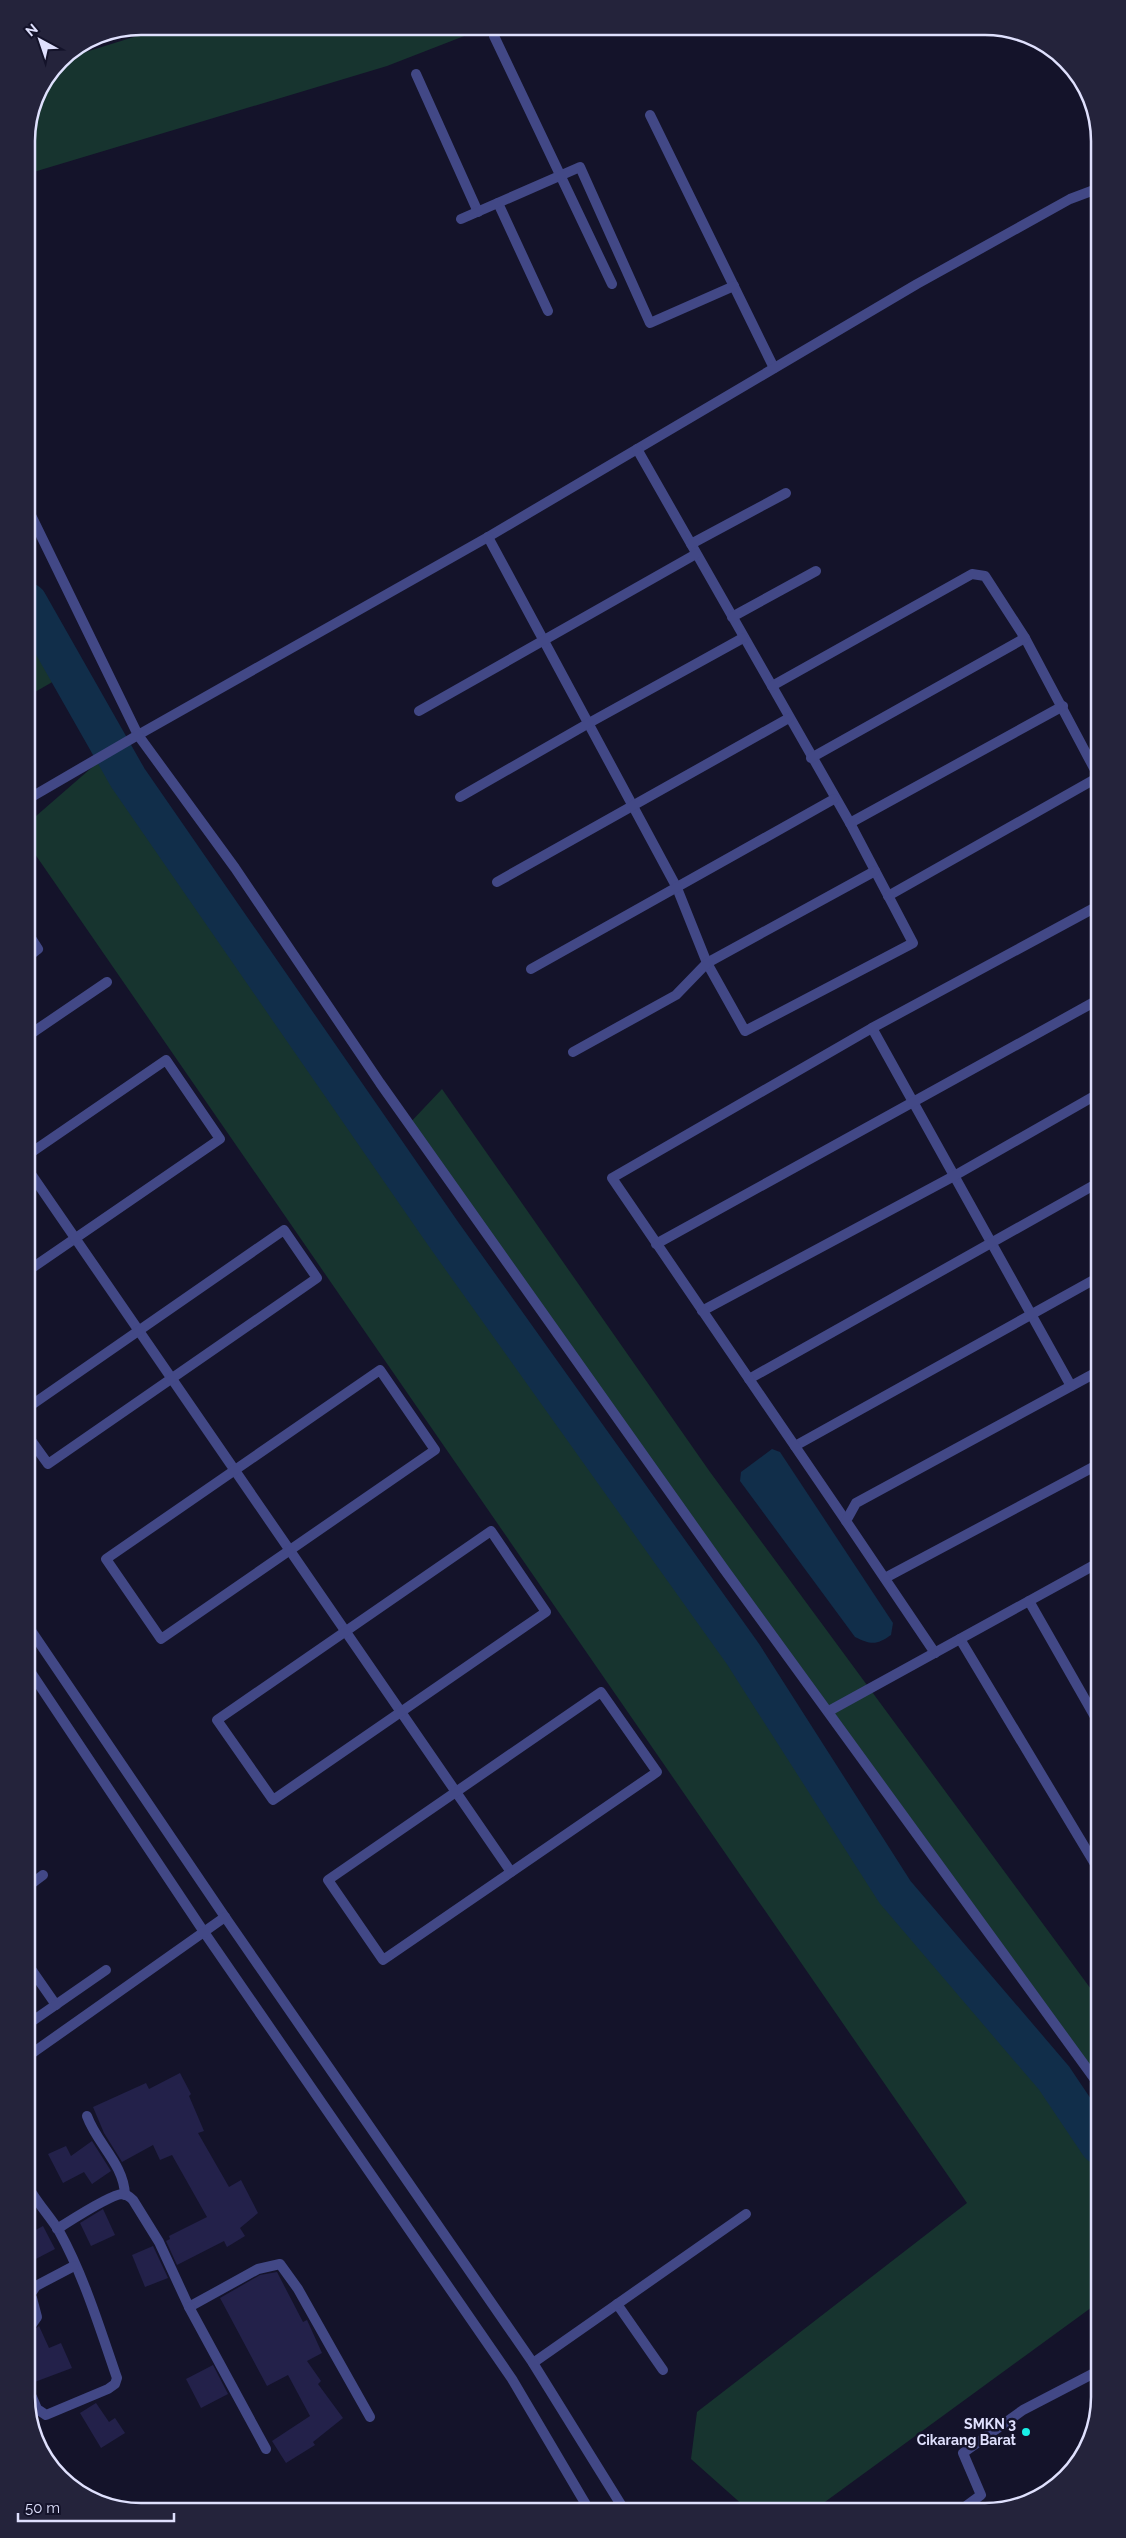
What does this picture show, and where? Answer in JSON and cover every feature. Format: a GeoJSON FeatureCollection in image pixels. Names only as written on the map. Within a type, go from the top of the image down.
{"type":"FeatureCollection","features":[{"type":"Feature","properties":{"kind":"street"},"geometry":{"type":"LineString","coordinates":[[494,36],[612,284]]}},
{"type":"Feature","properties":{"kind":"street"},"geometry":{"type":"LineString","coordinates":[[416,74],[478,212]]}},
{"type":"Feature","properties":{"kind":"street"},"geometry":{"type":"LineString","coordinates":[[650,115],[774,368]]}},
{"type":"Feature","properties":{"kind":"street"},"geometry":{"type":"LineString","coordinates":[[461,219],[580,167],[650,323],[734,286]]}},
{"type":"Feature","properties":{"kind":"street"},"geometry":{"type":"LineString","coordinates":[[35,795],[133,737],[488,537],[925,279],[1070,199],[1091,191]]}},
{"type":"Feature","properties":{"kind":"street"},"geometry":{"type":"LineString","coordinates":[[498,203],[548,312]]}},
{"type":"Feature","properties":{"kind":"street"},"geometry":{"type":"LineString","coordinates":[[488,537],[677,888],[707,963],[744,1031],[913,943],[850,823],[834,799],[772,686],[637,450]]}},
{"type":"Feature","properties":{"kind":"street"},"geometry":{"type":"LineString","coordinates":[[690,544],[786,493]]}},
{"type":"Feature","properties":{"kind":"street"},"geometry":{"type":"LineString","coordinates":[[35,521],[133,737],[235,868],[426,1148],[724,1569],[1091,2074]]}},
{"type":"Feature","properties":{"kind":"street"},"geometry":{"type":"LineString","coordinates":[[419,711],[696,554]]}},
{"type":"Feature","properties":{"kind":"street"},"geometry":{"type":"LineString","coordinates":[[732,617],[816,571]]}},
{"type":"Feature","properties":{"kind":"street"},"geometry":{"type":"LineString","coordinates":[[772,686],[972,574],[985,576],[1025,638],[1063,706],[1091,762]]}},
{"type":"Feature","properties":{"kind":"street"},"geometry":{"type":"LineString","coordinates":[[460,798],[589,722],[743,638]]}},
{"type":"Feature","properties":{"kind":"street"},"geometry":{"type":"LineString","coordinates":[[811,758],[1025,638]]}},
{"type":"Feature","properties":{"kind":"street"},"geometry":{"type":"LineString","coordinates":[[850,823],[1063,706]]}},
{"type":"Feature","properties":{"kind":"street"},"geometry":{"type":"LineString","coordinates":[[497,882],[632,804],[789,718]]}},
{"type":"Feature","properties":{"kind":"street"},"geometry":{"type":"LineString","coordinates":[[888,896],[1091,781]]}},
{"type":"Feature","properties":{"kind":"street"},"geometry":{"type":"LineString","coordinates":[[531,969],[834,799]]}},
{"type":"Feature","properties":{"kind":"street"},"geometry":{"type":"LineString","coordinates":[[573,1052],[676,996],[707,963],[875,871]]}},
{"type":"Feature","properties":{"kind":"street"},"geometry":{"type":"LineString","coordinates":[[935,1653],[612,1178],[872,1028],[1091,910]]}},
{"type":"Feature","properties":{"kind":"street"},"geometry":{"type":"LineString","coordinates":[[35,1032],[107,982]]}},
{"type":"Feature","properties":{"kind":"street"},"geometry":{"type":"LineString","coordinates":[[656,1244],[1091,1004]]}},
{"type":"Feature","properties":{"kind":"street"},"geometry":{"type":"LineString","coordinates":[[872,1028],[1071,1386]]}},
{"type":"Feature","properties":{"kind":"street"},"geometry":{"type":"LineString","coordinates":[[35,1150],[166,1060],[220,1139],[35,1266]]}},
{"type":"Feature","properties":{"kind":"street"},"geometry":{"type":"LineString","coordinates":[[702,1311],[954,1176],[1091,1099]]}},
{"type":"Feature","properties":{"kind":"street"},"geometry":{"type":"LineString","coordinates":[[35,1180],[511,1872]]}},
{"type":"Feature","properties":{"kind":"street"},"geometry":{"type":"LineString","coordinates":[[749,1379],[1091,1187]]}},
{"type":"Feature","properties":{"kind":"street"},"geometry":{"type":"LineString","coordinates":[[35,1403],[284,1230],[317,1278],[48,1464],[35,1445]]}},
{"type":"Feature","properties":{"kind":"street"},"geometry":{"type":"LineString","coordinates":[[794,1446],[1091,1281]]}},
{"type":"Feature","properties":{"kind":"street"},"geometry":{"type":"LineString","coordinates":[[380,1370],[435,1450],[290,1550],[161,1639],[106,1559],[380,1370]]}},
{"type":"Feature","properties":{"kind":"street"},"geometry":{"type":"LineString","coordinates":[[846,1521],[856,1503],[1091,1375]]}},
{"type":"Feature","properties":{"kind":"street"},"geometry":{"type":"LineString","coordinates":[[885,1578],[1091,1468]]}},
{"type":"Feature","properties":{"kind":"street"},"geometry":{"type":"LineString","coordinates":[[491,1531],[546,1612],[401,1712],[273,1800],[217,1720],[491,1531]]}},
{"type":"Feature","properties":{"kind":"street"},"geometry":{"type":"LineString","coordinates":[[829,1711],[1091,1567]]}},
{"type":"Feature","properties":{"kind":"street"},"geometry":{"type":"LineString","coordinates":[[1029,1601],[1091,1710]]}},
{"type":"Feature","properties":{"kind":"street"},"geometry":{"type":"LineString","coordinates":[[35,1635],[533,2363],[620,2503]]}},
{"type":"Feature","properties":{"kind":"street"},"geometry":{"type":"LineString","coordinates":[[960,1639],[1091,1858]]}},
{"type":"Feature","properties":{"kind":"street"},"geometry":{"type":"LineString","coordinates":[[35,1678],[204,1932],[512,2379],[585,2503]]}},
{"type":"Feature","properties":{"kind":"street"},"geometry":{"type":"LineString","coordinates":[[601,1692],[657,1772],[511,1872],[383,1960],[328,1880],[601,1692]]}},
{"type":"Feature","properties":{"kind":"street"},"geometry":{"type":"LineString","coordinates":[[35,1881],[43,1875]]}},
{"type":"Feature","properties":{"kind":"street"},"geometry":{"type":"LineString","coordinates":[[35,2051],[226,1917]]}},
{"type":"Feature","properties":{"kind":"street"},"geometry":{"type":"LineString","coordinates":[[35,2019],[106,1970]]}},
{"type":"Feature","properties":{"kind":"street"},"geometry":{"type":"LineString","coordinates":[[35,1975],[56,2005]]}},
{"type":"Feature","properties":{"kind":"street"},"geometry":{"type":"LineString","coordinates":[[87,2116],[94,2132],[122,2174],[125,2195]]}},
{"type":"Feature","properties":{"kind":"street"},"geometry":{"type":"LineString","coordinates":[[57,2228],[112,2197],[125,2195],[133,2200],[159,2242],[189,2307],[266,2449]]}},
{"type":"Feature","properties":{"kind":"street"},"geometry":{"type":"LineString","coordinates":[[35,2197],[57,2228],[98,2324],[116,2378],[115,2384],[108,2390],[46,2415],[38,2409],[36,2404]]}},
{"type":"Feature","properties":{"kind":"street"},"geometry":{"type":"LineString","coordinates":[[533,2363],[746,2214]]}},
{"type":"Feature","properties":{"kind":"street"},"geometry":{"type":"LineString","coordinates":[[189,2307],[258,2269],[280,2264],[298,2289],[370,2417]]}},
{"type":"Feature","properties":{"kind":"street"},"geometry":{"type":"LineString","coordinates":[[35,2288],[74,2266]]}},
{"type":"Feature","properties":{"kind":"street"},"geometry":{"type":"LineString","coordinates":[[617,2304],[663,2370]]}},
{"type":"Feature","properties":{"kind":"street"},"geometry":{"type":"LineString","coordinates":[[35,2308],[38,2317],[35,2320]]}},
{"type":"Feature","properties":{"kind":"street"},"geometry":{"type":"LineString","coordinates":[[970,2503],[981,2495],[963,2454],[1022,2410],[1091,2375]]}},
{"type":"Feature","properties":{"kind":"green space"},"geometry":{"type":"Polygon","coordinates":[[[140,35],[467,35],[387,66],[35,172],[35,134],[43,100],[57,76],[71,61],[82,53],[140,35]]]}},
{"type":"Feature","properties":{"kind":"green space"},"geometry":{"type":"Polygon","coordinates":[[[35,614],[68,673],[35,692],[35,614]]]}},
{"type":"Feature","properties":{"kind":"green space"},"geometry":{"type":"Polygon","coordinates":[[[112,750],[128,778],[388,1155],[743,1654],[900,1898],[1054,2078],[1091,2133],[1091,2308],[823,2503],[740,2503],[691,2459],[697,2412],[967,2203],[35,854],[35,817],[112,750]]]}},
{"type":"Feature","properties":{"kind":"green space"},"geometry":{"type":"Polygon","coordinates":[[[442,1089],[710,1472],[1091,1989],[1091,2076],[407,1126],[442,1089]]]}},
{"type":"Feature","properties":{"kind":"water"},"geometry":{"type":"Polygon","coordinates":[[[772,1449],[780,1452],[893,1623],[891,1635],[874,1643],[855,1637],[740,1481],[741,1472],[772,1449]]]}},
{"type":"Feature","properties":{"kind":"building"},"geometry":{"type":"Polygon","coordinates":[[[180,2073],[191,2094],[189,2096],[204,2131],[198,2133],[229,2187],[241,2180],[258,2213],[240,2228],[245,2236],[227,2247],[224,2241],[177,2265],[166,2241],[170,2239],[169,2236],[207,2217],[172,2155],[160,2160],[153,2145],[122,2162],[104,2133],[93,2107],[146,2083],[149,2089],[180,2073]]]}},
{"type":"Feature","properties":{"kind":"building"},"geometry":{"type":"Polygon","coordinates":[[[92,2141],[111,2171],[92,2184],[84,2172],[63,2183],[48,2154],[66,2146],[71,2156],[92,2141]]]}},
{"type":"Feature","properties":{"kind":"building"},"geometry":{"type":"Polygon","coordinates":[[[103,2209],[115,2235],[91,2246],[80,2223],[103,2209]]]}},
{"type":"Feature","properties":{"kind":"building"},"geometry":{"type":"Polygon","coordinates":[[[43,2226],[55,2249],[35,2259],[35,2230],[43,2226]]]}},
{"type":"Feature","properties":{"kind":"building"},"geometry":{"type":"Polygon","coordinates":[[[153,2246],[168,2278],[145,2287],[132,2255],[153,2246]]]}},
{"type":"Feature","properties":{"kind":"building"},"geometry":{"type":"Polygon","coordinates":[[[277,2272],[303,2322],[307,2320],[322,2353],[307,2361],[321,2381],[318,2384],[343,2418],[313,2442],[315,2445],[286,2463],[272,2441],[310,2416],[288,2375],[267,2386],[220,2298],[260,2275],[277,2272]]]}},
{"type":"Feature","properties":{"kind":"building"},"geometry":{"type":"Polygon","coordinates":[[[39,2326],[49,2348],[61,2343],[72,2368],[35,2382],[35,2329],[39,2326]]]}},
{"type":"Feature","properties":{"kind":"building"},"geometry":{"type":"Polygon","coordinates":[[[213,2365],[228,2394],[201,2408],[186,2379],[213,2365]]]}},
{"type":"Feature","properties":{"kind":"building"},"geometry":{"type":"Polygon","coordinates":[[[96,2403],[109,2422],[115,2418],[125,2433],[101,2448],[80,2413],[96,2403]]]}},
{"type":"Feature","properties":{"kind":"waterway"},"geometry":{"type":"LineString","coordinates":[[35,614],[128,778],[442,1232],[743,1654],[895,1892],[1054,2078],[1091,2133]]}},
{"type":"Feature","properties":{"kind":"place","name":"SMKN 3 Cikarang Barat"},"geometry":{"type":"Point","coordinates":[1026,2432]}}]}
